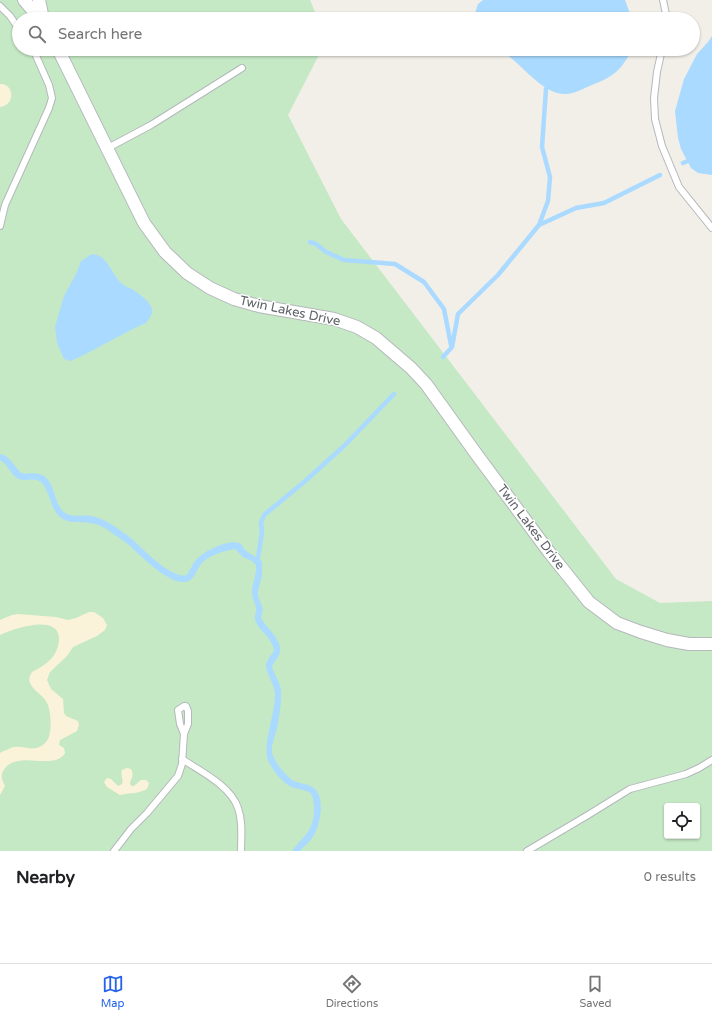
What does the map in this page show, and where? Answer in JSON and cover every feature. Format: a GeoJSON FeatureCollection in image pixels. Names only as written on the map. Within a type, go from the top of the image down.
{"type":"FeatureCollection","features":[{"type":"Feature","properties":{"kind":"street"},"geometry":{"type":"LineString","coordinates":[[24,0],[35,12]]}},
{"type":"Feature","properties":{"kind":"street"},"geometry":{"type":"LineString","coordinates":[[39,0],[40,12]]}},
{"type":"Feature","properties":{"kind":"street","name":"Twin Lakes Drive"},"geometry":{"type":"LineString","coordinates":[[61,56],[106,149],[144,223],[165,252],[187,273],[210,288],[234,299],[259,306],[334,319],[357,327],[376,338],[411,368],[426,384],[495,479],[589,602],[617,623],[641,632],[667,640],[689,644],[712,644]]}},
{"type":"Feature","properties":{"kind":"lane"},"geometry":{"type":"LineString","coordinates":[[664,0],[667,12]]}},
{"type":"Feature","properties":{"kind":"lane"},"geometry":{"type":"LineString","coordinates":[[0,6],[12,19]]}},
{"type":"Feature","properties":{"kind":"lane"},"geometry":{"type":"LineString","coordinates":[[0,226],[5,205],[49,108],[52,98],[49,85],[36,56]]}},
{"type":"Feature","properties":{"kind":"lane"},"geometry":{"type":"LineString","coordinates":[[660,56],[654,98],[655,119],[662,146],[679,187],[712,228]]}},
{"type":"Feature","properties":{"kind":"lane"},"geometry":{"type":"LineString","coordinates":[[106,149],[151,125],[242,68]]}},
{"type":"Feature","properties":{"kind":"lane"},"geometry":{"type":"LineString","coordinates":[[114,851],[131,829],[147,813],[178,776],[182,764],[184,734]]}},
{"type":"Feature","properties":{"kind":"lane"},"geometry":{"type":"LineString","coordinates":[[182,759],[217,782],[227,790],[233,798],[238,808],[242,828],[241,851]]}},
{"type":"Feature","properties":{"kind":"lane"},"geometry":{"type":"LineString","coordinates":[[527,851],[630,789],[686,774],[712,760]]}},
{"type":"Feature","properties":{"kind":"green space"},"geometry":{"type":"Polygon","coordinates":[[[0,0],[310,0],[315,12],[12,12],[12,56],[318,56],[288,115],[341,219],[616,579],[660,603],[712,601],[712,851],[0,851],[0,0]]]}},
{"type":"Feature","properties":{"kind":"sand"},"geometry":{"type":"Polygon","coordinates":[[[0,84],[8,87],[11,94],[11,99],[5,105],[0,107],[0,84]]]}},
{"type":"Feature","properties":{"kind":"sand"},"geometry":{"type":"Polygon","coordinates":[[[89,612],[94,612],[103,618],[107,625],[105,630],[97,636],[73,647],[67,656],[50,672],[47,680],[51,689],[63,699],[64,713],[66,716],[78,721],[79,725],[77,731],[60,740],[59,745],[64,748],[65,753],[60,758],[53,761],[20,761],[12,763],[6,767],[2,776],[5,786],[0,795],[0,753],[14,747],[38,748],[46,742],[50,734],[51,722],[47,703],[31,685],[30,677],[32,672],[52,658],[57,650],[59,638],[57,630],[51,626],[43,624],[14,629],[0,635],[0,620],[18,614],[56,617],[68,620],[89,612]]]}},
{"type":"Feature","properties":{"kind":"sand"},"geometry":{"type":"Polygon","coordinates":[[[127,768],[131,769],[132,773],[130,783],[131,786],[134,786],[141,780],[146,780],[149,783],[147,789],[140,792],[120,795],[107,787],[104,782],[107,778],[111,779],[118,786],[122,784],[122,770],[127,768]]]}},
{"type":"Feature","properties":{"kind":"water"},"geometry":{"type":"Polygon","coordinates":[[[483,0],[625,0],[629,12],[475,12],[478,4],[483,0]]]}},
{"type":"Feature","properties":{"kind":"water"},"geometry":{"type":"Polygon","coordinates":[[[712,36],[712,175],[698,173],[691,168],[681,149],[678,138],[675,111],[684,79],[696,56],[700,56],[700,51],[712,36]]]}},
{"type":"Feature","properties":{"kind":"water"},"geometry":{"type":"Polygon","coordinates":[[[508,56],[628,56],[620,68],[611,76],[579,91],[566,94],[557,93],[548,89],[508,56]]]}},
{"type":"Feature","properties":{"kind":"water"},"geometry":{"type":"Polygon","coordinates":[[[92,254],[102,257],[121,283],[132,289],[146,300],[151,306],[152,313],[146,323],[70,361],[64,359],[57,343],[55,327],[64,296],[77,272],[81,261],[92,254]]]}},
{"type":"Feature","properties":{"kind":"water"},"geometry":{"type":"Polygon","coordinates":[[[0,454],[7,457],[21,473],[34,473],[47,478],[58,504],[65,513],[71,515],[92,516],[109,523],[132,539],[150,556],[173,573],[187,575],[195,561],[202,555],[218,546],[235,542],[240,543],[244,549],[262,562],[262,576],[258,591],[258,596],[263,609],[261,618],[277,640],[280,650],[279,655],[272,666],[281,691],[281,703],[272,753],[278,765],[291,779],[314,788],[318,793],[321,805],[315,833],[311,840],[300,851],[292,851],[305,836],[311,826],[313,821],[314,806],[312,795],[309,792],[286,784],[272,768],[268,760],[267,746],[275,693],[266,665],[268,659],[274,651],[271,642],[255,620],[256,606],[252,587],[256,565],[252,561],[243,557],[235,549],[211,556],[201,564],[191,580],[184,582],[170,578],[162,574],[127,544],[105,528],[87,522],[66,521],[63,519],[53,507],[42,483],[34,479],[22,480],[16,477],[0,460],[0,454]]]}},
{"type":"Feature","properties":{"kind":"waterway"},"geometry":{"type":"LineString","coordinates":[[443,357],[452,347],[458,314],[498,275],[539,225],[548,201],[550,177],[542,147],[546,89]]}},
{"type":"Feature","properties":{"kind":"waterway"},"geometry":{"type":"LineString","coordinates":[[683,163],[688,161]]}},
{"type":"Feature","properties":{"kind":"waterway"},"geometry":{"type":"LineString","coordinates":[[539,225],[576,208],[604,203],[660,175]]}},
{"type":"Feature","properties":{"kind":"waterway"},"geometry":{"type":"LineString","coordinates":[[310,242],[316,244],[326,252],[344,260],[395,264],[424,282],[444,309],[451,345]]}},
{"type":"Feature","properties":{"kind":"waterway"},"geometry":{"type":"LineString","coordinates":[[258,558],[262,532],[261,523],[264,515],[344,446],[394,394]]}}]}
